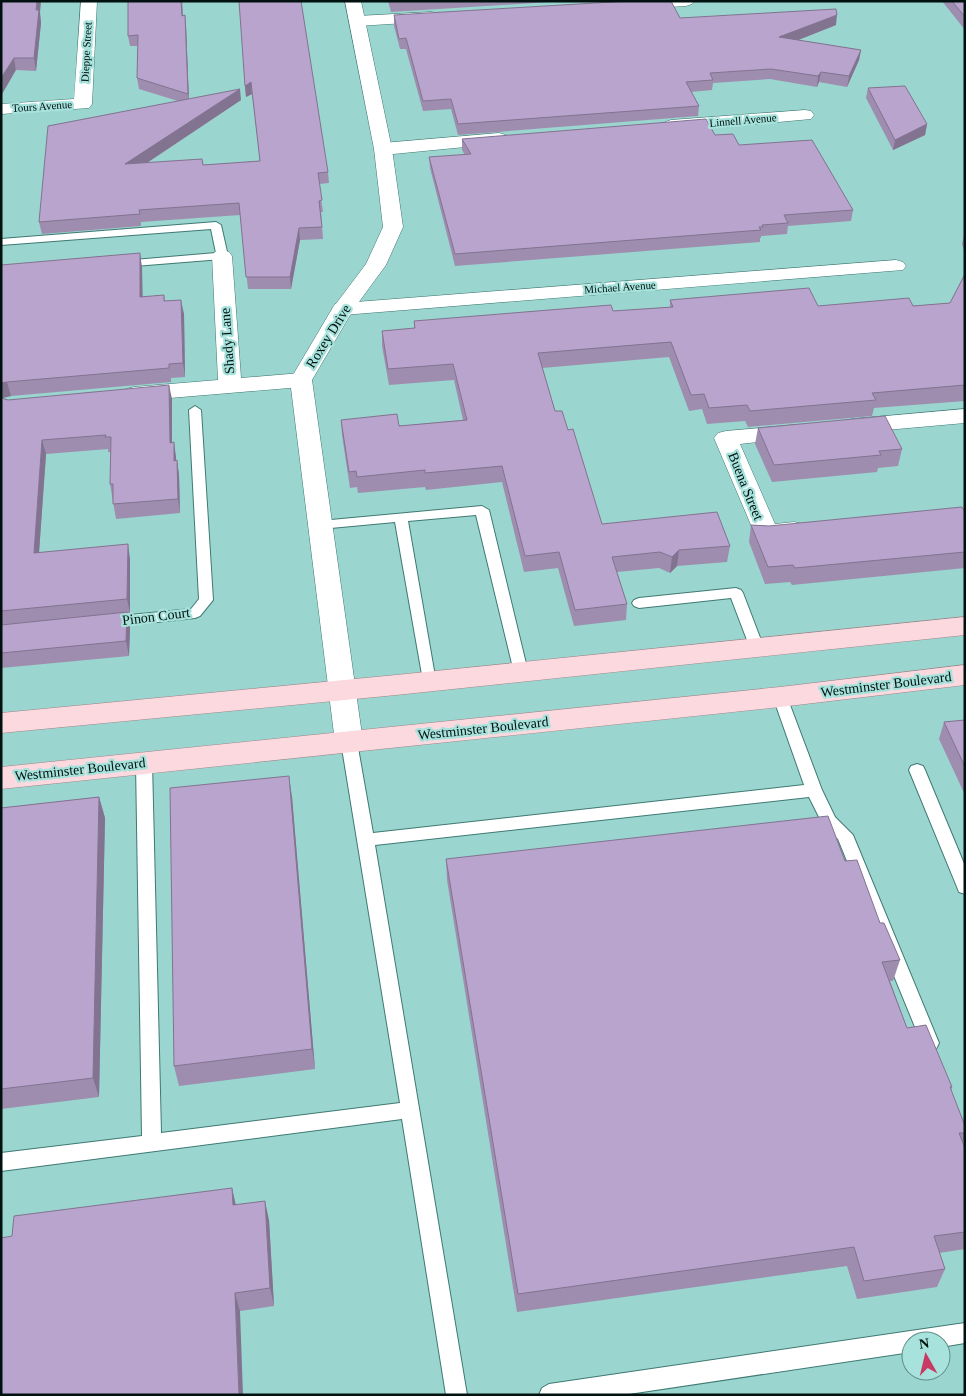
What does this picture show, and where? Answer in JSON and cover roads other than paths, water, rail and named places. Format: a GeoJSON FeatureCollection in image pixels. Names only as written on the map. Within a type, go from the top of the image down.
{"type":"FeatureCollection","features":[{"type":"Feature","properties":{"kind":"main road"},"geometry":{"type":"LineString","coordinates":[[1,722],[342,691],[965,626]]}},
{"type":"Feature","properties":{"kind":"main road","name":"Westminster Boulevard"},"geometry":{"type":"LineString","coordinates":[[1,778],[780,697],[965,675]]}},
{"type":"Feature","properties":{"kind":"street","name":"Dieppe Street"},"geometry":{"type":"LineString","coordinates":[[83,104],[89,1]]}},
{"type":"Feature","properties":{"kind":"street"},"geometry":{"type":"LineString","coordinates":[[616,6],[686,1]]}},
{"type":"Feature","properties":{"kind":"street"},"geometry":{"type":"LineString","coordinates":[[355,11],[447,16]]}},
{"type":"Feature","properties":{"kind":"street","name":"Roxey Drive"},"geometry":{"type":"LineString","coordinates":[[348,742],[301,380],[344,309],[376,265],[393,227],[383,149],[355,11]]}},
{"type":"Feature","properties":{"kind":"street","name":"Tours Avenue"},"geometry":{"type":"LineString","coordinates":[[1,109],[83,104]]}},
{"type":"Feature","properties":{"kind":"street","name":"Linnell Avenue"},"geometry":{"type":"LineString","coordinates":[[658,127],[805,115]]}},
{"type":"Feature","properties":{"kind":"street"},"geometry":{"type":"LineString","coordinates":[[383,149],[520,138]]}},
{"type":"Feature","properties":{"kind":"street","name":"Shady Lane"},"geometry":{"type":"LineString","coordinates":[[116,396],[230,386],[222,256]]}},
{"type":"Feature","properties":{"kind":"street","name":"Michael Avenue"},"geometry":{"type":"LineString","coordinates":[[344,309],[896,266]]}},
{"type":"Feature","properties":{"kind":"street"},"geometry":{"type":"LineString","coordinates":[[230,386],[301,380]]}},
{"type":"Feature","properties":{"kind":"street","name":"Buena Street"},"geometry":{"type":"LineString","coordinates":[[813,528],[766,533],[726,438],[965,416]]}},
{"type":"Feature","properties":{"kind":"lane"},"geometry":{"type":"LineString","coordinates":[[1,242],[216,225],[222,256],[109,265]]}},
{"type":"Feature","properties":{"kind":"lane","name":"Pinon Court"},"geometry":{"type":"LineString","coordinates":[[98,623],[195,613],[206,600],[195,410]]}},
{"type":"Feature","properties":{"kind":"lane"},"geometry":{"type":"LineString","coordinates":[[320,525],[482,510],[521,672]]}},
{"type":"Feature","properties":{"kind":"lane"},"geometry":{"type":"LineString","coordinates":[[401,518],[430,682]]}},
{"type":"Feature","properties":{"kind":"lane"},"geometry":{"type":"LineString","coordinates":[[638,603],[736,593],[757,648]]}},
{"type":"Feature","properties":{"kind":"lane"},"geometry":{"type":"LineString","coordinates":[[780,697],[814,790],[829,821],[845,835],[937,1060]]}},
{"type":"Feature","properties":{"kind":"lane"},"geometry":{"type":"LineString","coordinates":[[348,742],[366,840],[457,1395]]}},
{"type":"Feature","properties":{"kind":"lane"},"geometry":{"type":"LineString","coordinates":[[144,763],[152,1143]]}},
{"type":"Feature","properties":{"kind":"lane"},"geometry":{"type":"LineString","coordinates":[[917,770],[965,887]]}},
{"type":"Feature","properties":{"kind":"lane"},"geometry":{"type":"LineString","coordinates":[[366,840],[814,790]]}},
{"type":"Feature","properties":{"kind":"lane"},"geometry":{"type":"LineString","coordinates":[[1,1162],[411,1110]]}},
{"type":"Feature","properties":{"kind":"lane"},"geometry":{"type":"LineString","coordinates":[[951,1335],[965,1333]]}},
{"type":"Feature","properties":{"kind":"lane"},"geometry":{"type":"LineString","coordinates":[[549,1395],[901,1343]]}}]}
